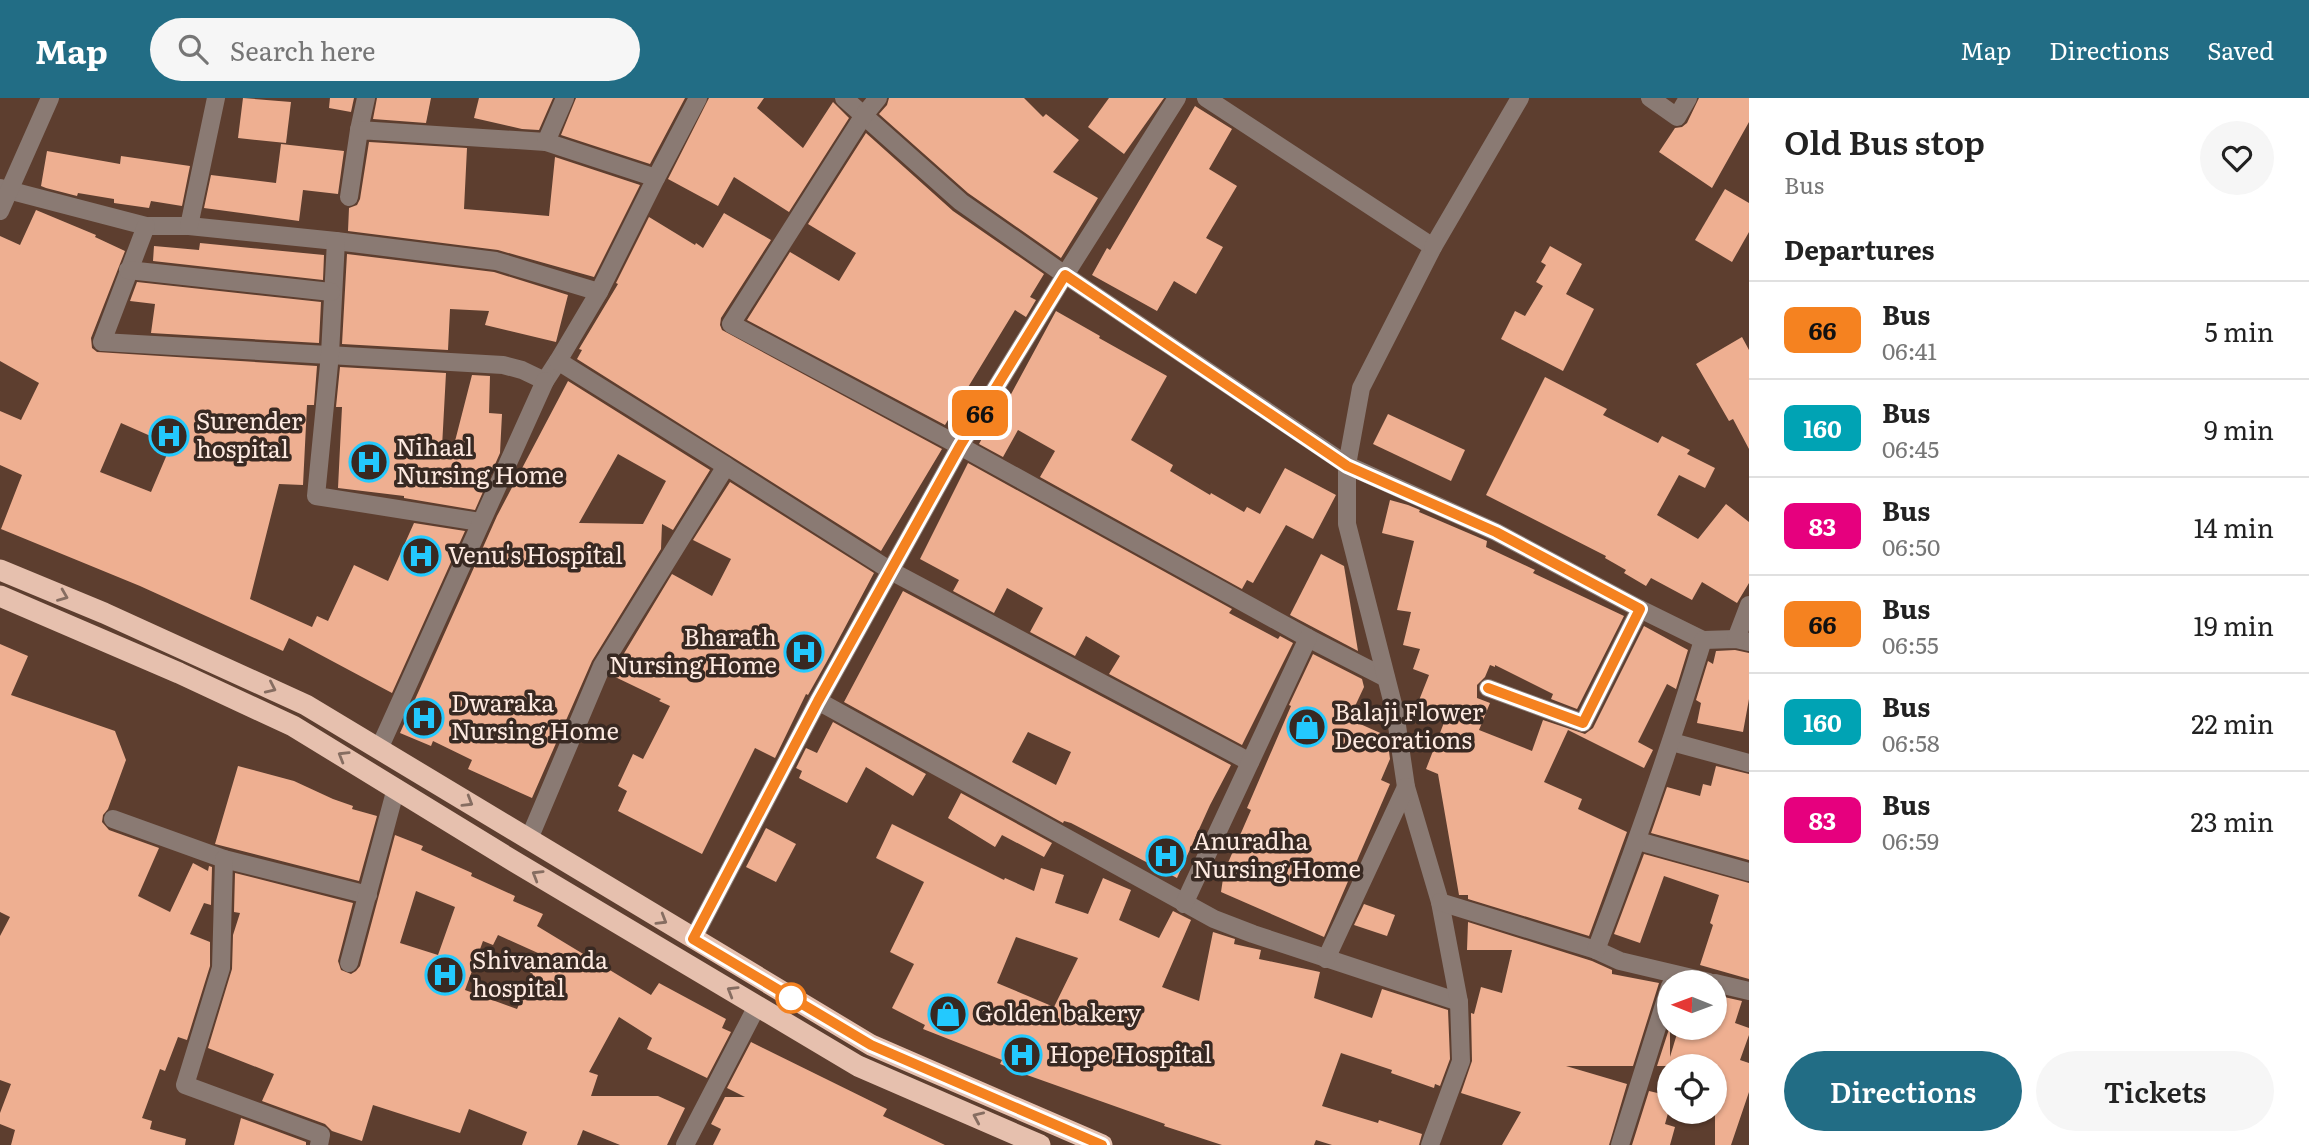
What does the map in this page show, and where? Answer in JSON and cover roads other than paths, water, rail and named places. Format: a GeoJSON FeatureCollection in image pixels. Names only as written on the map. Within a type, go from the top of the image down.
{"type":"FeatureCollection","features":[{"type":"Feature","properties":{"kind":"highway"},"geometry":{"type":"LineString","coordinates":[[0,570],[104,613],[306,705],[871,1045],[1102,1145]]}},
{"type":"Feature","properties":{"kind":"highway"},"geometry":{"type":"LineString","coordinates":[[0,596],[142,656],[293,726],[514,862],[858,1066],[1040,1145]]}},
{"type":"Feature","properties":{"kind":"street"},"geometry":{"type":"LineString","coordinates":[[0,211],[4,190],[50,98]]}},
{"type":"Feature","properties":{"kind":"street"},"geometry":{"type":"LineString","coordinates":[[189,226],[216,98]]}},
{"type":"Feature","properties":{"kind":"street"},"geometry":{"type":"LineString","coordinates":[[349,197],[366,98]]}},
{"type":"Feature","properties":{"kind":"street"},"geometry":{"type":"LineString","coordinates":[[545,142],[565,98]]}},
{"type":"Feature","properties":{"kind":"street"},"geometry":{"type":"LineString","coordinates":[[380,749],[545,381],[599,292],[698,98]]}},
{"type":"Feature","properties":{"kind":"street"},"geometry":{"type":"LineString","coordinates":[[844,98],[961,202],[1347,466],[1496,532],[1703,640],[1743,640],[1749,605]]}},
{"type":"Feature","properties":{"kind":"street"},"geometry":{"type":"LineString","coordinates":[[878,98],[864,115],[731,324],[1386,678]]}},
{"type":"Feature","properties":{"kind":"street"},"geometry":{"type":"LineString","coordinates":[[693,939],[818,701],[960,446],[1177,98]]}},
{"type":"Feature","properties":{"kind":"street"},"geometry":{"type":"LineString","coordinates":[[1206,98],[1433,247]]}},
{"type":"Feature","properties":{"kind":"street"},"geometry":{"type":"LineString","coordinates":[[1430,1145],[1461,1061],[1459,1002],[1440,902],[1406,787],[1395,712],[1348,523],[1347,466],[1361,388],[1433,247],[1520,98]]}},
{"type":"Feature","properties":{"kind":"street"},"geometry":{"type":"LineString","coordinates":[[1650,98],[1676,117],[1688,98]]}},
{"type":"Feature","properties":{"kind":"street"},"geometry":{"type":"LineString","coordinates":[[359,130],[545,142],[656,178]]}},
{"type":"Feature","properties":{"kind":"street"},"geometry":{"type":"LineString","coordinates":[[4,190],[146,226],[189,226],[496,261],[599,292]]}},
{"type":"Feature","properties":{"kind":"street"},"geometry":{"type":"LineString","coordinates":[[146,226],[102,342],[503,365],[545,381]]}},
{"type":"Feature","properties":{"kind":"street"},"geometry":{"type":"LineString","coordinates":[[336,241],[331,292],[330,354],[316,496],[480,522]]}},
{"type":"Feature","properties":{"kind":"street"},"geometry":{"type":"LineString","coordinates":[[128,270],[331,292]]}},
{"type":"Feature","properties":{"kind":"street"},"geometry":{"type":"LineString","coordinates":[[558,361],[891,571],[1250,762]]}},
{"type":"Feature","properties":{"kind":"street"},"geometry":{"type":"LineString","coordinates":[[529,839],[602,666],[726,466]]}},
{"type":"Feature","properties":{"kind":"street"},"geometry":{"type":"LineString","coordinates":[[1488,688],[1583,723],[1640,609]]}},
{"type":"Feature","properties":{"kind":"street"},"geometry":{"type":"LineString","coordinates":[[1184,904],[1308,638]]}},
{"type":"Feature","properties":{"kind":"street"},"geometry":{"type":"LineString","coordinates":[[1596,950],[1672,743],[1703,640]]}},
{"type":"Feature","properties":{"kind":"street"},"geometry":{"type":"LineString","coordinates":[[818,701],[1214,919],[1459,1002]]}},
{"type":"Feature","properties":{"kind":"street"},"geometry":{"type":"LineString","coordinates":[[1672,743],[1749,763]]}},
{"type":"Feature","properties":{"kind":"street"},"geometry":{"type":"LineString","coordinates":[[1326,958],[1406,787]]}},
{"type":"Feature","properties":{"kind":"street"},"geometry":{"type":"LineString","coordinates":[[349,963],[396,788]]}},
{"type":"Feature","properties":{"kind":"street"},"geometry":{"type":"LineString","coordinates":[[113,819],[224,859],[368,895]]}},
{"type":"Feature","properties":{"kind":"street"},"geometry":{"type":"LineString","coordinates":[[1638,841],[1749,872]]}},
{"type":"Feature","properties":{"kind":"street"},"geometry":{"type":"LineString","coordinates":[[224,859],[221,968],[185,1086],[321,1135],[319,1145]]}},
{"type":"Feature","properties":{"kind":"street"},"geometry":{"type":"LineString","coordinates":[[1440,902],[1596,950],[1657,975]]}},
{"type":"Feature","properties":{"kind":"street"},"geometry":{"type":"LineString","coordinates":[[1727,986],[1749,991]]}},
{"type":"Feature","properties":{"kind":"street"},"geometry":{"type":"LineString","coordinates":[[685,1145],[757,1006]]}},
{"type":"Feature","properties":{"kind":"street"},"geometry":{"type":"LineString","coordinates":[[1620,1145],[1657,1025]]}},
{"type":"Feature","properties":{"kind":"place","name":"Surender hospital"},"geometry":{"type":"Point","coordinates":[169,436]}},
{"type":"Feature","properties":{"kind":"place","name":"Nihaal Nursing Home"},"geometry":{"type":"Point","coordinates":[369,462]}},
{"type":"Feature","properties":{"kind":"place","name":"Venu's Hospital"},"geometry":{"type":"Point","coordinates":[421,556]}},
{"type":"Feature","properties":{"kind":"place","name":"Bharath Nursing Home"},"geometry":{"type":"Point","coordinates":[804,652]}},
{"type":"Feature","properties":{"kind":"place","name":"Dwaraka Nursing Home"},"geometry":{"type":"Point","coordinates":[424,718]}},
{"type":"Feature","properties":{"kind":"place","name":"Balaji Flower Decorations"},"geometry":{"type":"Point","coordinates":[1307,727]}},
{"type":"Feature","properties":{"kind":"place","name":"Anuradha Nursing Home"},"geometry":{"type":"Point","coordinates":[1166,856]}},
{"type":"Feature","properties":{"kind":"place","name":"Shivananda hospital"},"geometry":{"type":"Point","coordinates":[445,975]}},
{"type":"Feature","properties":{"kind":"place","name":"Golden bakery"},"geometry":{"type":"Point","coordinates":[948,1014]}},
{"type":"Feature","properties":{"kind":"place","name":"Hope Hospital"},"geometry":{"type":"Point","coordinates":[1022,1055]}}]}
